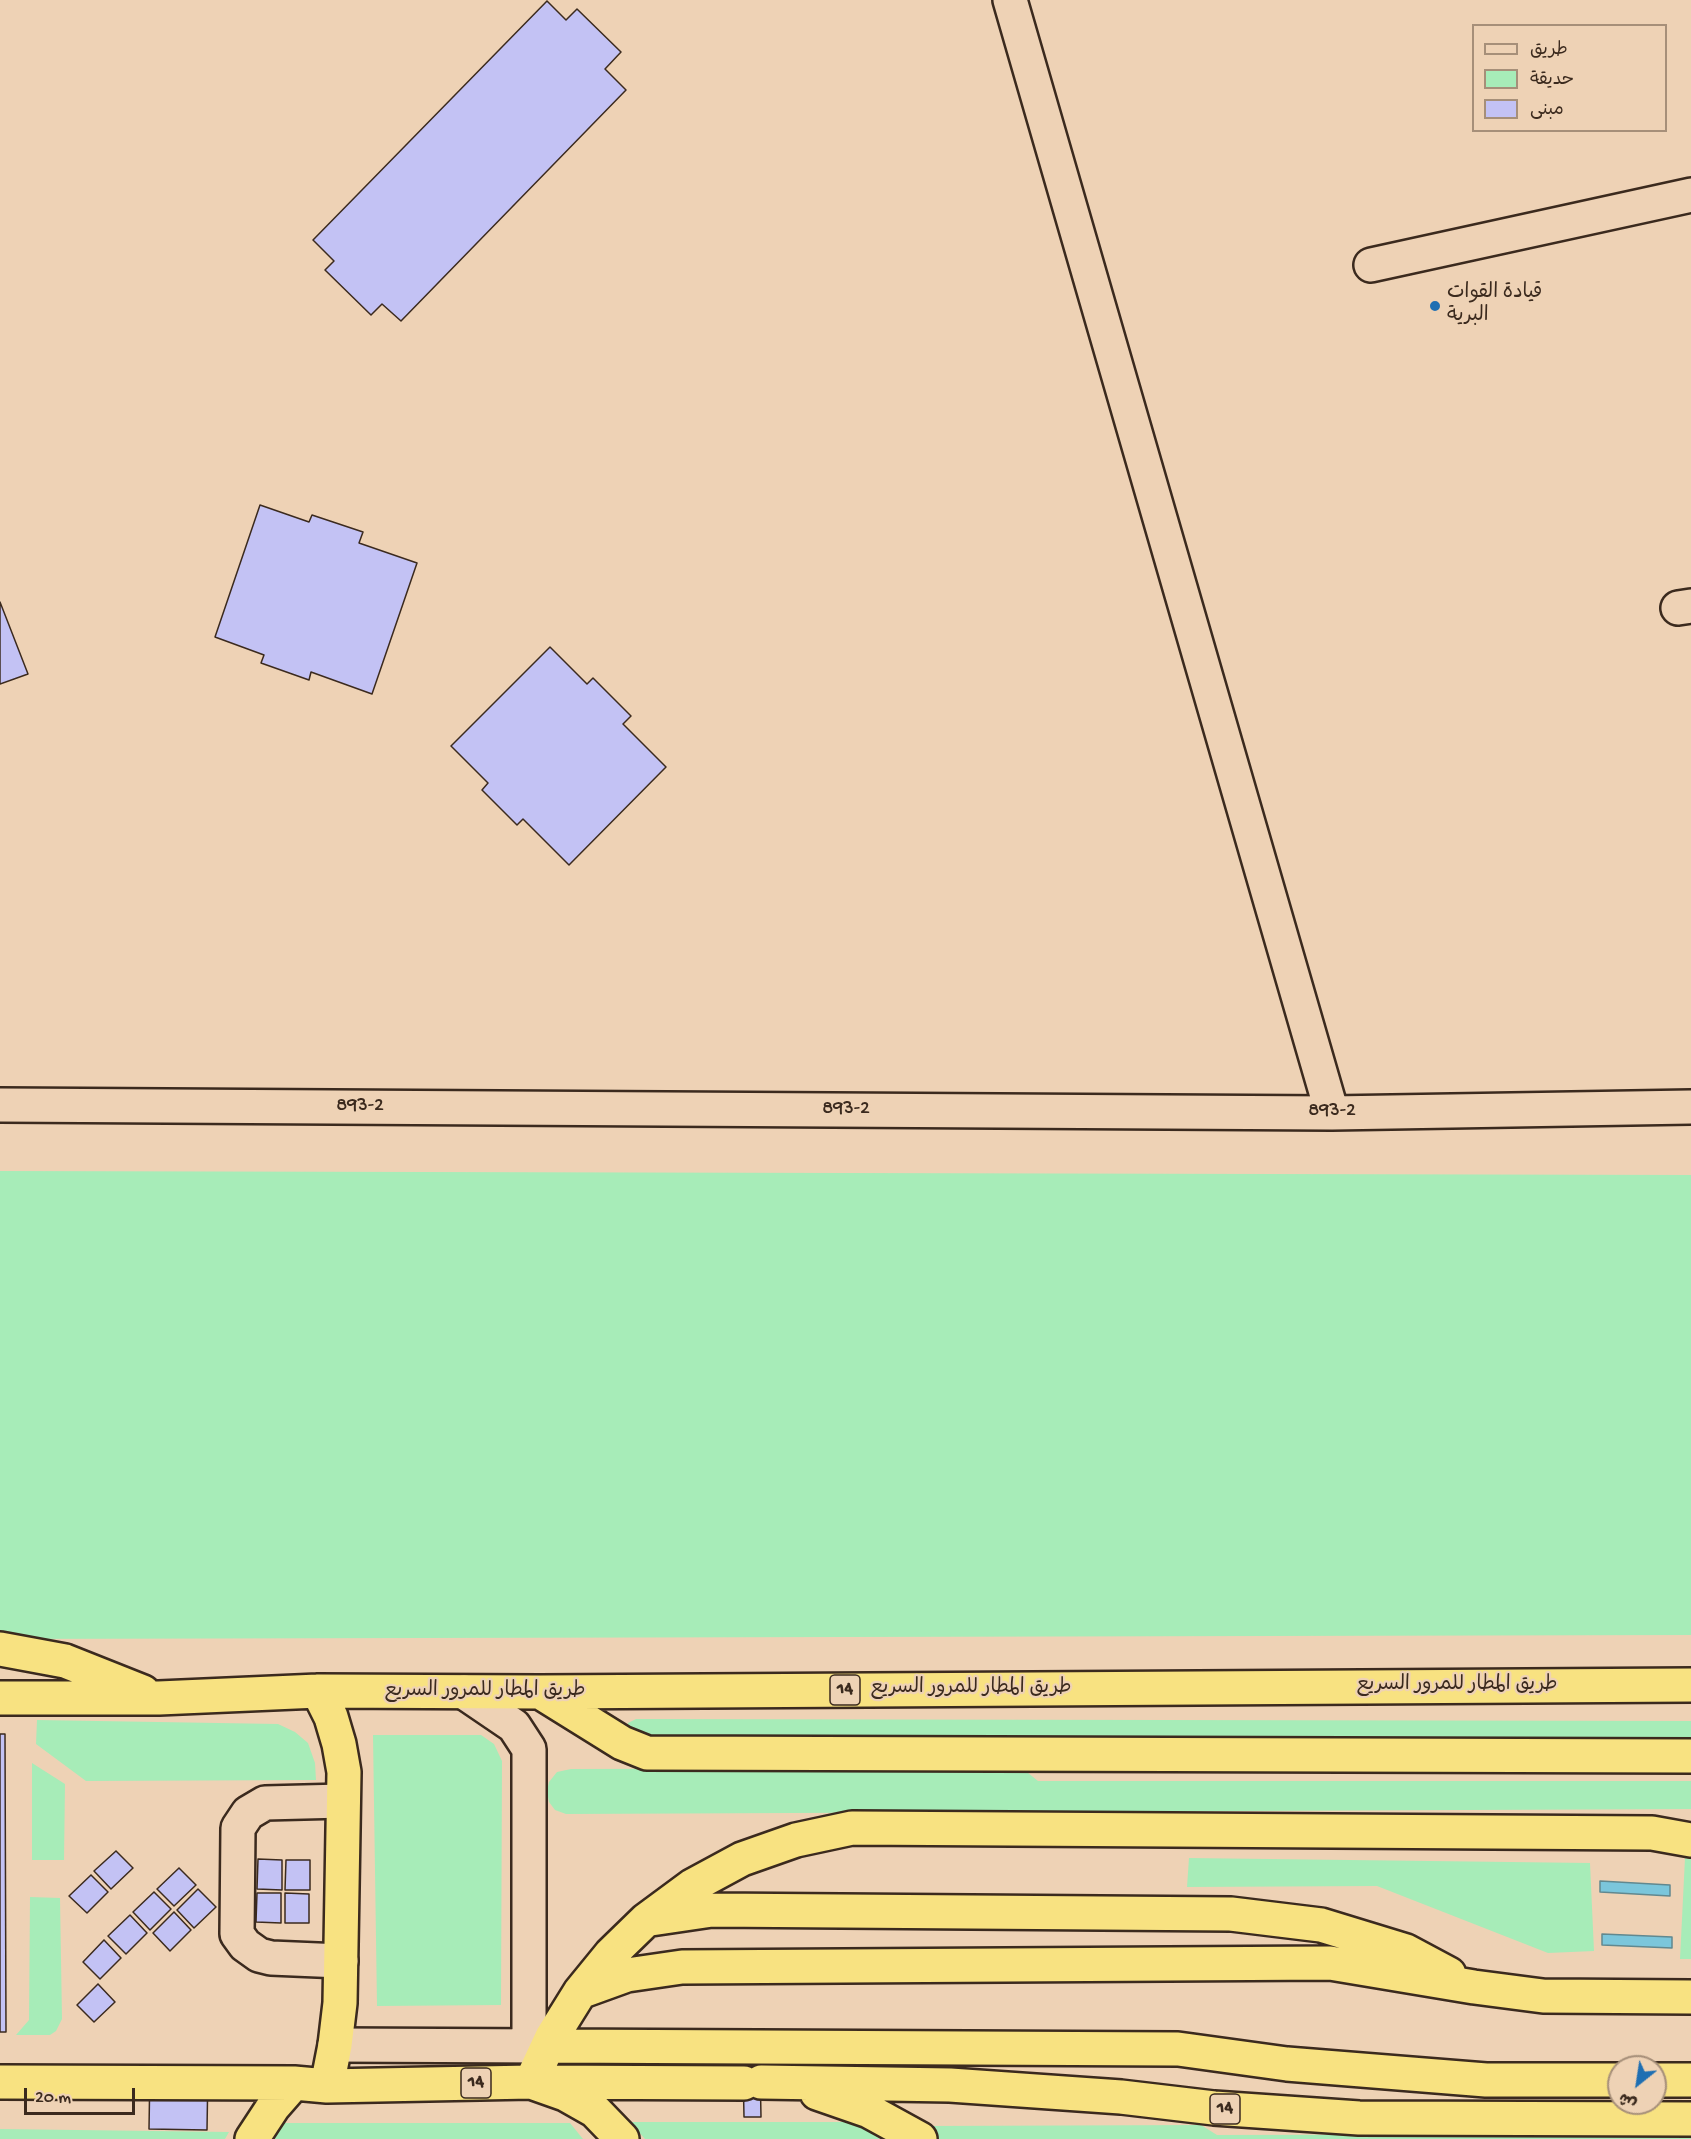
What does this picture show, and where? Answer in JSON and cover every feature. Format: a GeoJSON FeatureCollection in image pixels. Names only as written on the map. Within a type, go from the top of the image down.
{"type":"FeatureCollection","features":[{"type":"Feature","properties":{"kind":"highway"},"geometry":{"type":"LineString","coordinates":[[0,1649],[65,1661],[159,1698]]}},
{"type":"Feature","properties":{"kind":"highway","name":"طريق المطار للمرور السريع"},"geometry":{"type":"LineString","coordinates":[[0,1698],[159,1698],[318,1692],[1691,1685]]}},
{"type":"Feature","properties":{"kind":"highway"},"geometry":{"type":"LineString","coordinates":[[318,1692],[339,1744],[344,1772],[340,2003],[327,2086]]}},
{"type":"Feature","properties":{"kind":"highway"},"geometry":{"type":"LineString","coordinates":[[540,1692],[622,1743],[647,1753],[1691,1756]]}},
{"type":"Feature","properties":{"kind":"highway"},"geometry":{"type":"LineString","coordinates":[[622,2139],[595,2110],[565,2094],[531,2082],[538,2045],[611,1954],[646,1920],[692,1886],[742,1859],[796,1840],[852,1828],[1652,1833],[1691,1840]]}},
{"type":"Feature","properties":{"kind":"highway"},"geometry":{"type":"LineString","coordinates":[[646,1920],[712,1910],[1231,1914],[1321,1925],[1406,1951],[1474,1988]]}},
{"type":"Feature","properties":{"kind":"highway"},"geometry":{"type":"LineString","coordinates":[[580,1992],[627,1975],[682,1967],[1330,1963],[1474,1988],[1543,1996],[1691,1997]]}},
{"type":"Feature","properties":{"kind":"highway"},"geometry":{"type":"LineString","coordinates":[[538,2045],[1178,2049],[1287,2064],[1485,2080],[1607,2080]]}},
{"type":"Feature","properties":{"kind":"highway"},"geometry":{"type":"LineString","coordinates":[[1667,2080],[1691,2080]]}},
{"type":"Feature","properties":{"kind":"highway","name":"14"},"geometry":{"type":"LineString","coordinates":[[0,2082],[294,2083],[327,2086],[531,2082],[950,2085],[1359,2118],[1691,2119]]}},
{"type":"Feature","properties":{"kind":"highway"},"geometry":{"type":"LineString","coordinates":[[758,2082],[821,2093],[869,2111],[920,2139]]}},
{"type":"Feature","properties":{"kind":"highway"},"geometry":{"type":"LineString","coordinates":[[252,2139],[273,2107],[294,2083]]}},
{"type":"Feature","properties":{"kind":"street"},"geometry":{"type":"LineString","coordinates":[[1010,0],[1332,1113]]}},
{"type":"Feature","properties":{"kind":"street"},"geometry":{"type":"LineString","coordinates":[[1371,265],[1691,195]]}},
{"type":"Feature","properties":{"kind":"street","name":"893-2"},"geometry":{"type":"LineString","coordinates":[[0,1105],[1332,1113],[1691,1107]]}},
{"type":"Feature","properties":{"kind":"street"},"geometry":{"type":"LineString","coordinates":[[335,2045],[538,2045],[529,1749],[514,1726],[464,1692]]}},
{"type":"Feature","properties":{"kind":"street"},"geometry":{"type":"LineString","coordinates":[[341,1961],[271,1958],[259,1955],[245,1946],[237,1934],[238,1828],[248,1813],[265,1803],[343,1801]]}},
{"type":"Feature","properties":{"kind":"green space"},"geometry":{"type":"Polygon","coordinates":[[[0,1171],[1691,1175],[1691,1635],[0,1639],[0,1171]]]}},
{"type":"Feature","properties":{"kind":"green space"},"geometry":{"type":"Polygon","coordinates":[[[636,1719],[1691,1721],[1691,1737],[644,1737],[626,1730],[628,1723],[636,1719]]]}},
{"type":"Feature","properties":{"kind":"green space"},"geometry":{"type":"Polygon","coordinates":[[[37,1720],[278,1724],[295,1732],[308,1743],[315,1763],[316,1780],[86,1781],[36,1744],[37,1720]]]}},
{"type":"Feature","properties":{"kind":"green space"},"geometry":{"type":"Polygon","coordinates":[[[373,1735],[481,1735],[494,1744],[502,1761],[501,2005],[377,2006],[373,1735]]]}},
{"type":"Feature","properties":{"kind":"green space"},"geometry":{"type":"Polygon","coordinates":[[[32,1763],[65,1784],[64,1860],[32,1860],[32,1763]]]}},
{"type":"Feature","properties":{"kind":"green space"},"geometry":{"type":"Polygon","coordinates":[[[1022,1768],[1038,1781],[1691,1781],[1691,1809],[566,1814],[555,1810],[549,1802],[547,1791],[549,1782],[557,1772],[571,1769],[1022,1768]]]}},
{"type":"Feature","properties":{"kind":"green space"},"geometry":{"type":"Polygon","coordinates":[[[1189,1858],[1590,1863],[1594,1951],[1548,1953],[1377,1886],[1187,1887],[1189,1858]]]}},
{"type":"Feature","properties":{"kind":"green space"},"geometry":{"type":"Polygon","coordinates":[[[1685,1858],[1691,1859],[1691,1959],[1680,1959],[1685,1858]]]}},
{"type":"Feature","properties":{"kind":"green space"},"geometry":{"type":"Polygon","coordinates":[[[30,1897],[60,1898],[62,2019],[56,2031],[50,2035],[16,2035],[29,2020],[30,1897]]]}},
{"type":"Feature","properties":{"kind":"green space"},"geometry":{"type":"Polygon","coordinates":[[[630,2122],[854,2122],[880,2139],[645,2139],[630,2122]]]}},
{"type":"Feature","properties":{"kind":"green space"},"geometry":{"type":"Polygon","coordinates":[[[278,2123],[570,2123],[583,2139],[266,2139],[278,2123]]]}},
{"type":"Feature","properties":{"kind":"green space"},"geometry":{"type":"Polygon","coordinates":[[[1201,2125],[1217,2135],[1691,2134],[1691,2139],[938,2139],[926,2126],[1201,2125]]]}},
{"type":"Feature","properties":{"kind":"green space"},"geometry":{"type":"Polygon","coordinates":[[[0,2129],[229,2132],[225,2139],[0,2139],[0,2129]]]}},
{"type":"Feature","properties":{"kind":"water"},"geometry":{"type":"Polygon","coordinates":[[[1600,1881],[1670,1885],[1670,1896],[1600,1892],[1600,1881]]]}},
{"type":"Feature","properties":{"kind":"water"},"geometry":{"type":"Polygon","coordinates":[[[1602,1934],[1672,1937],[1672,1948],[1602,1945],[1602,1934]]]}},
{"type":"Feature","properties":{"kind":"building"},"geometry":{"type":"Polygon","coordinates":[[[547,1],[566,20],[577,9],[621,52],[605,69],[626,90],[401,321],[382,304],[371,315],[325,270],[334,261],[313,240],[547,1]]]}},
{"type":"Feature","properties":{"kind":"building"},"geometry":{"type":"Polygon","coordinates":[[[260,505],[309,522],[312,515],[363,532],[359,543],[417,563],[372,694],[311,672],[309,680],[261,663],[264,655],[215,637],[260,505]]]}},
{"type":"Feature","properties":{"kind":"building"},"geometry":{"type":"Polygon","coordinates":[[[0,602],[28,674],[0,684],[0,602]]]}},
{"type":"Feature","properties":{"kind":"building"},"geometry":{"type":"Polygon","coordinates":[[[550,647],[587,684],[593,678],[631,716],[623,724],[666,767],[569,865],[523,819],[517,825],[482,790],[488,783],[451,746],[550,647]]]}},
{"type":"Feature","properties":{"kind":"building"},"geometry":{"type":"Polygon","coordinates":[[[0,1734],[5,1734],[6,2032],[0,2032],[0,1734]]]}},
{"type":"Feature","properties":{"kind":"building"},"geometry":{"type":"Polygon","coordinates":[[[116,1851],[133,1868],[111,1889],[94,1871],[116,1851]]]}},
{"type":"Feature","properties":{"kind":"building"},"geometry":{"type":"Polygon","coordinates":[[[258,1859],[282,1860],[282,1890],[257,1889],[258,1859]]]}},
{"type":"Feature","properties":{"kind":"building"},"geometry":{"type":"Polygon","coordinates":[[[286,1860],[310,1860],[310,1890],[285,1890],[286,1860]]]}},
{"type":"Feature","properties":{"kind":"building"},"geometry":{"type":"Polygon","coordinates":[[[179,1868],[196,1885],[174,1906],[157,1889],[179,1868]]]}},
{"type":"Feature","properties":{"kind":"building"},"geometry":{"type":"Polygon","coordinates":[[[91,1875],[108,1892],[87,1913],[69,1896],[91,1875]]]}},
{"type":"Feature","properties":{"kind":"building"},"geometry":{"type":"Polygon","coordinates":[[[198,1889],[216,1907],[194,1928],[177,1910],[198,1889]]]}},
{"type":"Feature","properties":{"kind":"building"},"geometry":{"type":"Polygon","coordinates":[[[154,1892],[171,1909],[150,1930],[133,1912],[154,1892]]]}},
{"type":"Feature","properties":{"kind":"building"},"geometry":{"type":"Polygon","coordinates":[[[257,1893],[281,1893],[281,1923],[256,1922],[257,1893]]]}},
{"type":"Feature","properties":{"kind":"building"},"geometry":{"type":"Polygon","coordinates":[[[285,1893],[309,1894],[309,1923],[285,1923],[285,1893]]]}},
{"type":"Feature","properties":{"kind":"building"},"geometry":{"type":"Polygon","coordinates":[[[174,1912],[191,1930],[170,1951],[153,1933],[174,1912]]]}},
{"type":"Feature","properties":{"kind":"building"},"geometry":{"type":"Polygon","coordinates":[[[130,1915],[147,1933],[126,1954],[108,1936],[130,1915]]]}},
{"type":"Feature","properties":{"kind":"building"},"geometry":{"type":"Polygon","coordinates":[[[104,1940],[121,1958],[100,1979],[83,1962],[104,1940]]]}},
{"type":"Feature","properties":{"kind":"building"},"geometry":{"type":"Polygon","coordinates":[[[98,1984],[115,2002],[94,2022],[77,2005],[98,1984]]]}},
{"type":"Feature","properties":{"kind":"building"},"geometry":{"type":"Polygon","coordinates":[[[760,2066],[761,2117],[744,2117],[743,2067],[760,2066]]]}},
{"type":"Feature","properties":{"kind":"building"},"geometry":{"type":"Polygon","coordinates":[[[150,2067],[208,2068],[207,2130],[149,2129],[150,2067]]]}},
{"type":"Feature","properties":{"kind":"place","name":"قيادة القوات البرية"},"geometry":{"type":"Point","coordinates":[1435,306]}}]}
